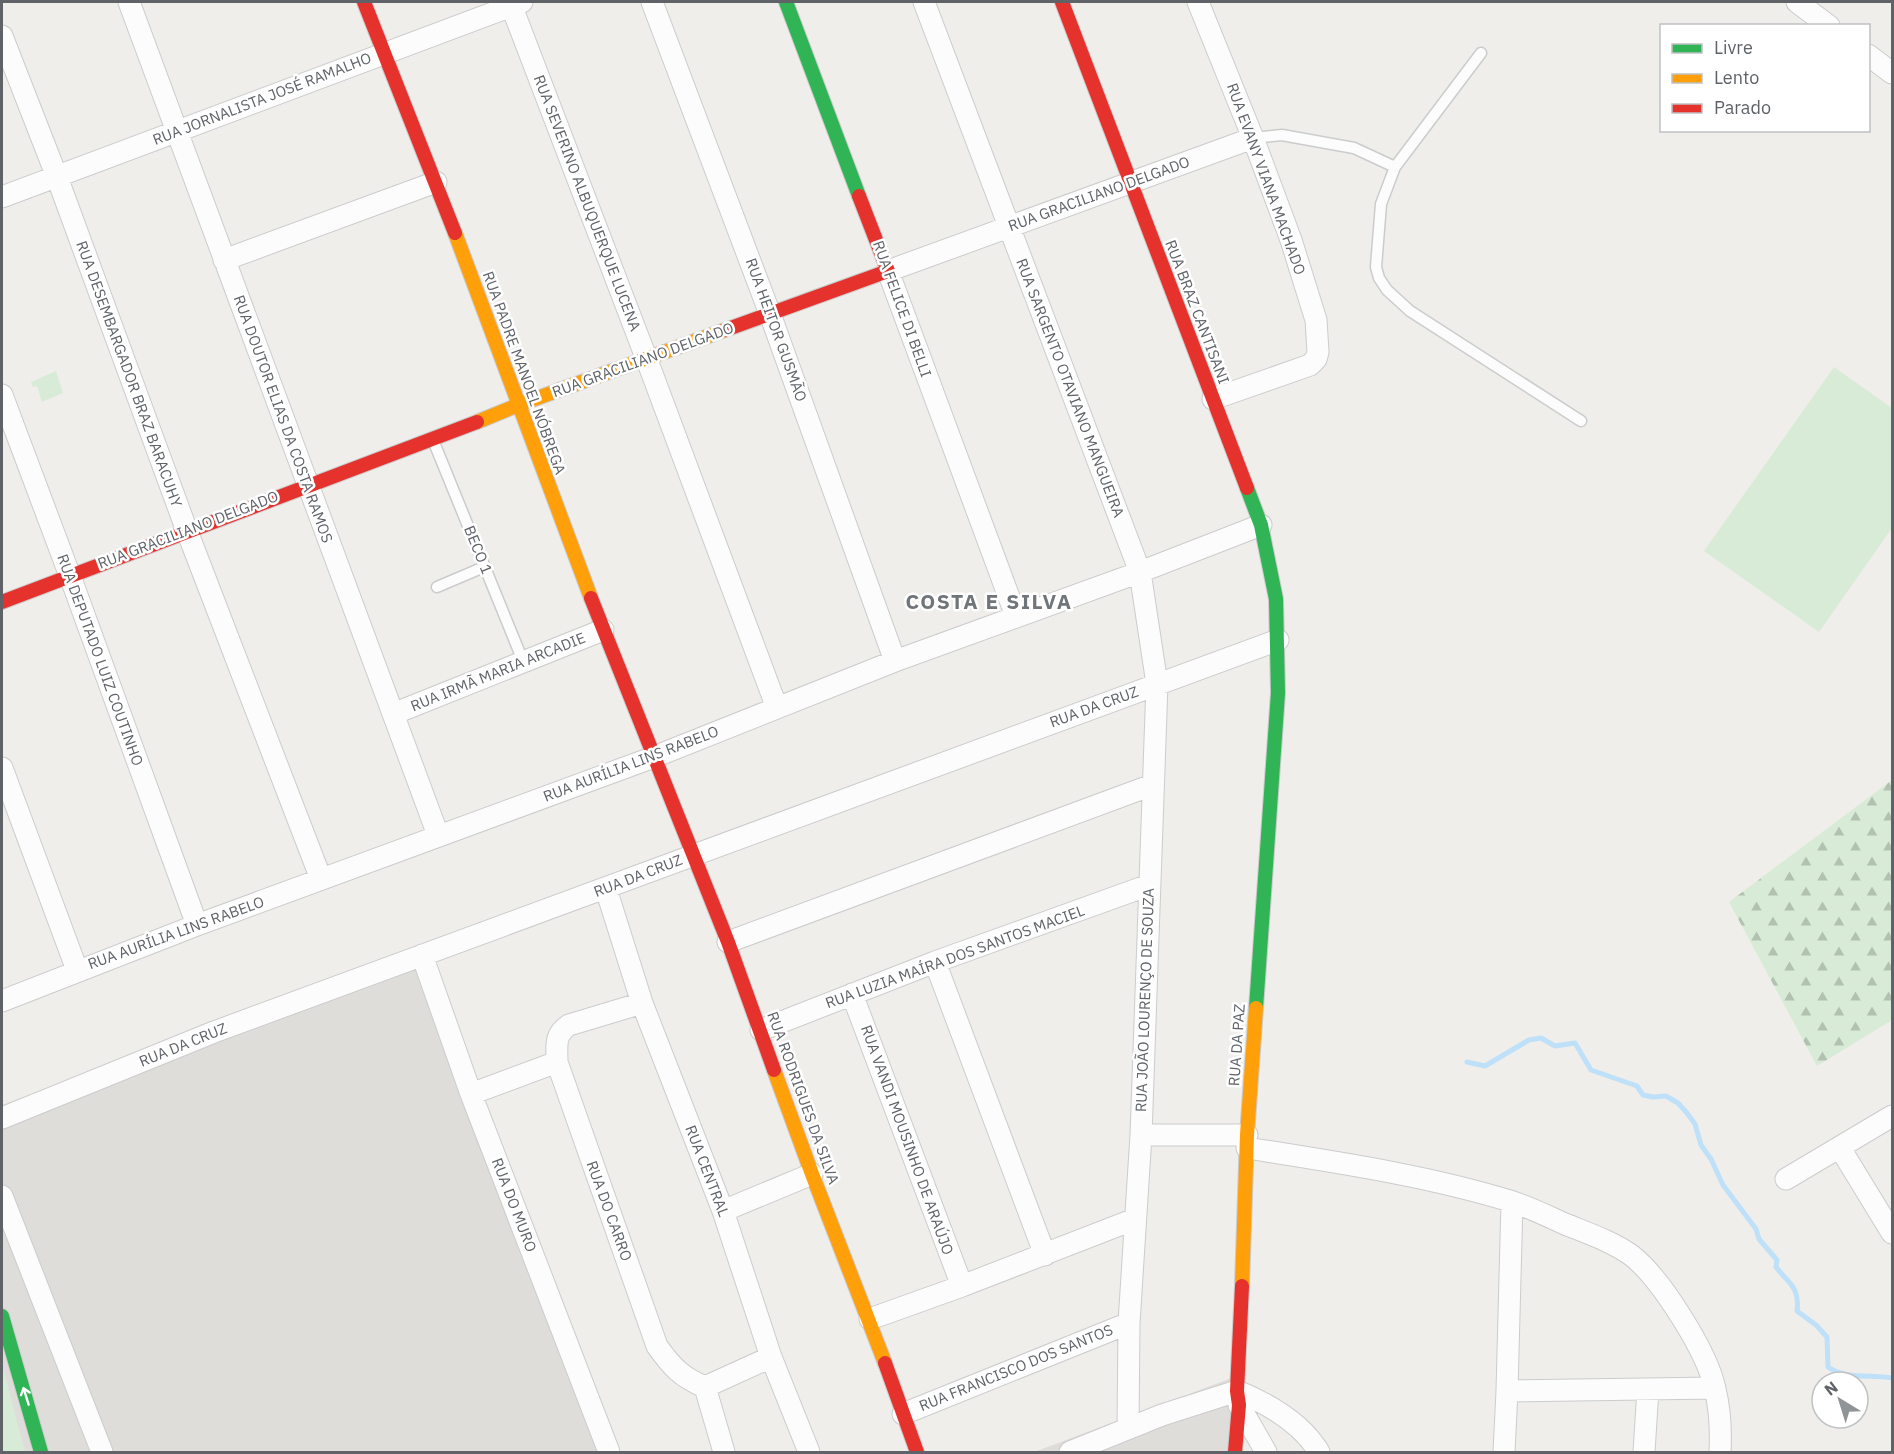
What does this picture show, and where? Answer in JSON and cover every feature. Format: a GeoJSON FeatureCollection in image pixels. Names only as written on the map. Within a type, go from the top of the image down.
{"type":"FeatureCollection","features":[{"type":"Feature","properties":{"kind":"main road","name":"RUA PADRE MANOEL NÓBREGA"},"geometry":{"type":"LineString","coordinates":[[364,2],[436,182],[603,630],[654,757]]}},
{"type":"Feature","properties":{"kind":"main road","name":"RUA FELICE DI BELLI"},"geometry":{"type":"LineString","coordinates":[[786,2],[888,271]]}},
{"type":"Feature","properties":{"kind":"main road","name":"RUA BRAZ CANTISANI"},"geometry":{"type":"LineString","coordinates":[[1062,2],[1261,525],[1276,599],[1278,640]]}},
{"type":"Feature","properties":{"kind":"main road","name":"RUA GRACILIANO DELGADO"},"geometry":{"type":"LineString","coordinates":[[2,602],[307,484],[433,440],[518,405],[888,271]]}},
{"type":"Feature","properties":{"kind":"main road","name":"RUA DA PAZ"},"geometry":{"type":"LineString","coordinates":[[1235,1452],[1247,1141],[1278,693],[1278,640]]}},
{"type":"Feature","properties":{"kind":"main road","name":"RUA RODRIGUES DA SILVA"},"geometry":{"type":"LineString","coordinates":[[654,757],[728,942],[812,1174],[870,1319],[917,1452]]}},
{"type":"Feature","properties":{"kind":"main road"},"geometry":{"type":"LineString","coordinates":[[2,1316],[41,1452]]}},
{"type":"Feature","properties":{"kind":"street","name":"RUA DOUTOR ELIAS DA COSTA RAMOS"},"geometry":{"type":"LineString","coordinates":[[129,2],[438,836]]}},
{"type":"Feature","properties":{"kind":"street","name":"RUA HEITOR GUSMÃO"},"geometry":{"type":"LineString","coordinates":[[652,2],[770,314],[895,661]]}},
{"type":"Feature","properties":{"kind":"street","name":"RUA SARGENTO OTAVIANO MANGUEIRA"},"geometry":{"type":"LineString","coordinates":[[924,2],[1140,572]]}},
{"type":"Feature","properties":{"kind":"street","name":"RUA EVANY VIANA MACHADO"},"geometry":{"type":"LineString","coordinates":[[1198,2],[1291,240],[1316,320],[1319,342],[1316,359],[1310,365],[1213,399]]}},
{"type":"Feature","properties":{"kind":"street"},"geometry":{"type":"LineString","coordinates":[[1797,2],[1826,24]]}},
{"type":"Feature","properties":{"kind":"street","name":"RUA JORNALISTA JOSÉ RAMALHO"},"geometry":{"type":"LineString","coordinates":[[2,197],[514,3]]}},
{"type":"Feature","properties":{"kind":"street","name":"RUA SEVERINO ALBUQUERQUE LUCENA"},"geometry":{"type":"LineString","coordinates":[[514,3],[777,708]]}},
{"type":"Feature","properties":{"kind":"street","name":"RUA DESEMBARGADOR BRAZ BARACUHY"},"geometry":{"type":"LineString","coordinates":[[2,40],[57,177],[187,531],[321,879]]}},
{"type":"Feature","properties":{"kind":"street"},"geometry":{"type":"LineString","coordinates":[[1870,56],[1893,73]]}},
{"type":"Feature","properties":{"kind":"street","name":"RUA GRACILIANO DELGADO"},"geometry":{"type":"LineString","coordinates":[[888,271],[1253,138]]}},
{"type":"Feature","properties":{"kind":"street"},"geometry":{"type":"LineString","coordinates":[[224,260],[436,182]]}},
{"type":"Feature","properties":{"kind":"street","name":"RUA FELICE DI BELLI"},"geometry":{"type":"LineString","coordinates":[[888,271],[1016,616]]}},
{"type":"Feature","properties":{"kind":"street","name":"RUA DEPUTADO LUIZ COUTINHO"},"geometry":{"type":"LineString","coordinates":[[2,395],[197,925]]}},
{"type":"Feature","properties":{"kind":"street","name":"RUA AURÍLIA LINS RABELO"},"geometry":{"type":"LineString","coordinates":[[2,1001],[77,970],[654,757],[895,661],[1140,572],[1261,525]]}},
{"type":"Feature","properties":{"kind":"street","name":"RUA JOÃO LOURENÇO DE SOUZA"},"geometry":{"type":"LineString","coordinates":[[1128,1428],[1129,1323],[1141,1135],[1157,684],[1140,572]]}},
{"type":"Feature","properties":{"kind":"street","name":"RUA IRMÃ MARIA ARCADIE"},"geometry":{"type":"LineString","coordinates":[[393,714],[603,630]]}},
{"type":"Feature","properties":{"kind":"street","name":"RUA DA CRUZ"},"geometry":{"type":"LineString","coordinates":[[2,1118],[214,1032],[1278,640]]}},
{"type":"Feature","properties":{"kind":"street"},"geometry":{"type":"LineString","coordinates":[[2,768],[77,970]]}},
{"type":"Feature","properties":{"kind":"street"},"geometry":{"type":"LineString","coordinates":[[728,942],[1152,785]]}},
{"type":"Feature","properties":{"kind":"street","name":"RUA LUZIA MAÍRA DOS SANTOS MACIEL"},"geometry":{"type":"LineString","coordinates":[[761,1030],[935,962],[1149,885]]}},
{"type":"Feature","properties":{"kind":"street","name":"RUA CENTRAL"},"geometry":{"type":"LineString","coordinates":[[606,889],[642,1003],[723,1211],[771,1357],[808,1452]]}},
{"type":"Feature","properties":{"kind":"street","name":"RUA DO MURO"},"geometry":{"type":"LineString","coordinates":[[422,956],[471,1094],[609,1452]]}},
{"type":"Feature","properties":{"kind":"street"},"geometry":{"type":"LineString","coordinates":[[935,962],[1045,1255]]}},
{"type":"Feature","properties":{"kind":"street","name":"RUA VANDI MOUSINHO DE ARAÚJO"},"geometry":{"type":"LineString","coordinates":[[852,994],[962,1286]]}},
{"type":"Feature","properties":{"kind":"street","name":"RUA DO CARRO"},"geometry":{"type":"LineString","coordinates":[[642,1003],[569,1025],[561,1031],[556,1040],[556,1062],[657,1346],[672,1366],[688,1380],[705,1387]]}},
{"type":"Feature","properties":{"kind":"street"},"geometry":{"type":"LineString","coordinates":[[471,1094],[556,1062]]}},
{"type":"Feature","properties":{"kind":"street"},"geometry":{"type":"LineString","coordinates":[[1786,1179],[1893,1116]]}},
{"type":"Feature","properties":{"kind":"street"},"geometry":{"type":"LineString","coordinates":[[1141,1135],[1247,1141],[1372,1168],[1512,1202],[1605,1240],[1630,1255],[1647,1269],[1705,1359],[1715,1388],[1721,1436],[1720,1452]]}},
{"type":"Feature","properties":{"kind":"street"},"geometry":{"type":"LineString","coordinates":[[1840,1148],[1893,1233]]}},
{"type":"Feature","properties":{"kind":"street"},"geometry":{"type":"LineString","coordinates":[[723,1211],[812,1174]]}},
{"type":"Feature","properties":{"kind":"street"},"geometry":{"type":"LineString","coordinates":[[2,1196],[102,1452]]}},
{"type":"Feature","properties":{"kind":"street"},"geometry":{"type":"LineString","coordinates":[[1504,1452],[1512,1202]]}},
{"type":"Feature","properties":{"kind":"street"},"geometry":{"type":"LineString","coordinates":[[870,1319],[1045,1255],[1135,1219]]}},
{"type":"Feature","properties":{"kind":"street","name":"RUA FRANCISCO DOS SANTOS"},"geometry":{"type":"LineString","coordinates":[[903,1414],[1129,1323]]}},
{"type":"Feature","properties":{"kind":"street"},"geometry":{"type":"LineString","coordinates":[[724,1452],[705,1387],[771,1357]]}},
{"type":"Feature","properties":{"kind":"street"},"geometry":{"type":"LineString","coordinates":[[1507,1391],[1715,1388]]}},
{"type":"Feature","properties":{"kind":"street"},"geometry":{"type":"LineString","coordinates":[[1644,1452],[1648,1389]]}},
{"type":"Feature","properties":{"kind":"street"},"geometry":{"type":"LineString","coordinates":[[1238,1398],[1266,1452]]}},
{"type":"Feature","properties":{"kind":"street"},"geometry":{"type":"LineString","coordinates":[[1070,1452],[1195,1404],[1238,1398],[1276,1410],[1298,1427],[1319,1452]]}},
{"type":"Feature","properties":{"kind":"lane"},"geometry":{"type":"LineString","coordinates":[[1481,53],[1395,167],[1382,204],[1376,267],[1379,279],[1387,290],[1410,311],[1581,421]]}},
{"type":"Feature","properties":{"kind":"lane"},"geometry":{"type":"LineString","coordinates":[[1253,138],[1282,135],[1354,148],[1395,167]]}},
{"type":"Feature","properties":{"kind":"lane","name":"BECO 1"},"geometry":{"type":"LineString","coordinates":[[433,440],[523,661]]}},
{"type":"Feature","properties":{"kind":"lane"},"geometry":{"type":"LineString","coordinates":[[437,587],[484,567]]}},
{"type":"Feature","properties":{"kind":"shaded area"},"geometry":{"type":"Polygon","coordinates":[[[420,952],[610,1452],[2,1452],[2,1105],[420,952]]]}},
{"type":"Feature","properties":{"kind":"shaded area"},"geometry":{"type":"Polygon","coordinates":[[[1237,1376],[1232,1452],[1034,1452],[1237,1376]]]}},
{"type":"Feature","properties":{"kind":"green space"},"geometry":{"type":"Polygon","coordinates":[[[1834,367],[1892,408],[1892,528],[1819,632],[1704,551],[1834,367]]]}},
{"type":"Feature","properties":{"kind":"green space"},"geometry":{"type":"Polygon","coordinates":[[[56,371],[63,393],[42,402],[37,386],[33,387],[31,382],[56,371]]]}},
{"type":"Feature","properties":{"kind":"green space"},"geometry":{"type":"Polygon","coordinates":[[[1892,780],[1892,1020],[1817,1066],[1729,902],[1892,780]]]}},
{"type":"Feature","properties":{"kind":"green space"},"geometry":{"type":"Polygon","coordinates":[[[2,1364],[25,1452],[2,1452],[2,1364]]]}},
{"type":"Feature","properties":{"kind":"waterway"},"geometry":{"type":"LineString","coordinates":[[1467,1062],[1485,1066],[1529,1040],[1541,1038],[1555,1046],[1575,1043],[1591,1070],[1637,1086],[1643,1095],[1666,1096],[1678,1103],[1695,1124],[1701,1145],[1711,1159],[1723,1185],[1756,1229],[1759,1239],[1777,1260],[1776,1267],[1795,1291],[1797,1311],[1816,1325],[1827,1337],[1828,1367],[1843,1374],[1892,1378]]}},
{"type":"Feature","properties":{"kind":"traffic: fast"},"geometry":{"type":"LineString","coordinates":[[786,2],[859,196]]}},
{"type":"Feature","properties":{"kind":"traffic: fast"},"geometry":{"type":"LineString","coordinates":[[1247,488],[1261,525],[1276,599],[1278,693],[1256,1008]]}},
{"type":"Feature","properties":{"kind":"traffic: fast"},"geometry":{"type":"LineString","coordinates":[[2,1316],[41,1452]]}},
{"type":"Feature","properties":{"kind":"traffic: slow"},"geometry":{"type":"LineString","coordinates":[[455,233],[591,598]]}},
{"type":"Feature","properties":{"kind":"traffic: slow"},"geometry":{"type":"LineString","coordinates":[[477,422],[725,330]]}},
{"type":"Feature","properties":{"kind":"traffic: slow"},"geometry":{"type":"LineString","coordinates":[[1242,1286],[1247,1135],[1256,1008]]}},
{"type":"Feature","properties":{"kind":"traffic: slow"},"geometry":{"type":"LineString","coordinates":[[774,1070],[885,1363]]}},
{"type":"Feature","properties":{"kind":"traffic: jam"},"geometry":{"type":"LineString","coordinates":[[364,2],[455,233]]}},
{"type":"Feature","properties":{"kind":"traffic: jam"},"geometry":{"type":"LineString","coordinates":[[1062,2],[1247,488]]}},
{"type":"Feature","properties":{"kind":"traffic: jam"},"geometry":{"type":"LineString","coordinates":[[725,330],[888,271],[859,196]]}},
{"type":"Feature","properties":{"kind":"traffic: jam"},"geometry":{"type":"LineString","coordinates":[[2,602],[477,422]]}},
{"type":"Feature","properties":{"kind":"traffic: jam"},"geometry":{"type":"LineString","coordinates":[[591,598],[728,942],[774,1070]]}},
{"type":"Feature","properties":{"kind":"traffic: jam"},"geometry":{"type":"LineString","coordinates":[[1235,1452],[1239,1405],[1237,1391],[1242,1286]]}},
{"type":"Feature","properties":{"kind":"traffic: jam"},"geometry":{"type":"LineString","coordinates":[[885,1363],[917,1452]]}},
{"type":"Feature","properties":{"kind":"district","name":"COSTA E SILVA"},"geometry":{"type":"Point","coordinates":[989,602]}}]}
